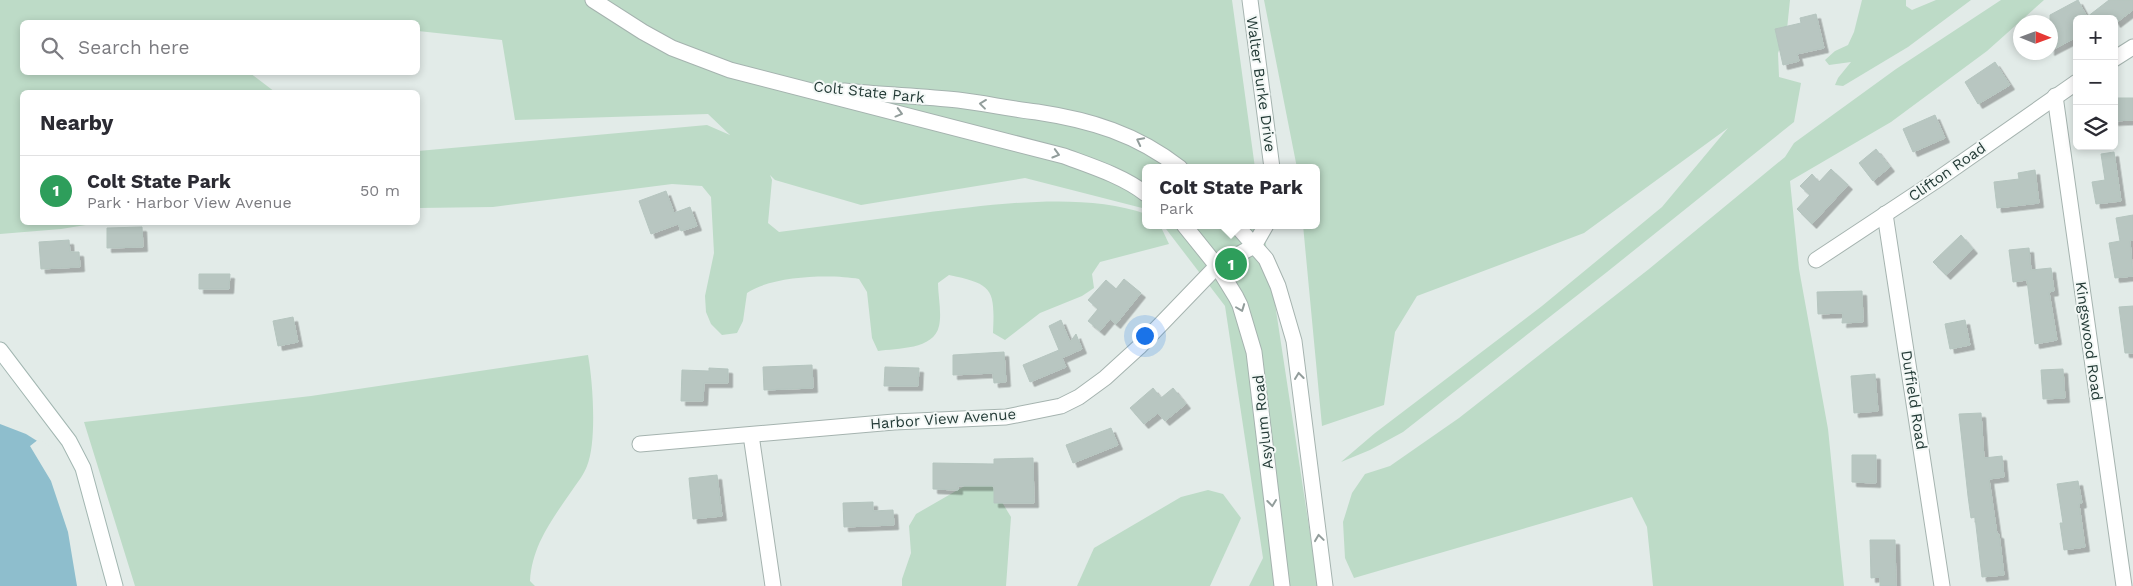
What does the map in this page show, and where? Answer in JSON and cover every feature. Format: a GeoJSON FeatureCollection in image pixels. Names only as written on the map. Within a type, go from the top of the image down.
{"type":"FeatureCollection","features":[{"type":"Feature","properties":{"kind":"street","name":"Colt State Park"},"geometry":{"type":"LineString","coordinates":[[593,0],[643,32],[687,54],[730,70],[784,82],[1064,156],[1097,169],[1142,191]]}},
{"type":"Feature","properties":{"kind":"street","name":"Walter Burke Drive"},"geometry":{"type":"LineString","coordinates":[[1250,0],[1271,164]]}},
{"type":"Feature","properties":{"kind":"street"},"geometry":{"type":"LineString","coordinates":[[2118,56],[2133,47]]}},
{"type":"Feature","properties":{"kind":"street","name":"Colt State Park"},"geometry":{"type":"LineString","coordinates":[[784,82],[823,89],[1002,106],[1087,121],[1116,130],[1142,142],[1163,154],[1175,164]]}},
{"type":"Feature","properties":{"kind":"street","name":"Clifton Road"},"geometry":{"type":"LineString","coordinates":[[1816,260],[1934,182],[2073,85]]}},
{"type":"Feature","properties":{"kind":"street","name":"Kingswood Road"},"geometry":{"type":"LineString","coordinates":[[2055,96],[2124,586]]}},
{"type":"Feature","properties":{"kind":"street","name":"Duffield Road"},"geometry":{"type":"LineString","coordinates":[[1885,214],[1942,586]]}},
{"type":"Feature","properties":{"kind":"street"},"geometry":{"type":"LineString","coordinates":[[1187,229],[1217,266]]}},
{"type":"Feature","properties":{"kind":"street"},"geometry":{"type":"LineString","coordinates":[[1239,229],[1266,258],[1278,286],[1294,341],[1325,586]]}},
{"type":"Feature","properties":{"kind":"street"},"geometry":{"type":"LineString","coordinates":[[1254,246],[1264,229]]}},
{"type":"Feature","properties":{"kind":"street","name":"Harbor View Avenue"},"geometry":{"type":"LineString","coordinates":[[640,444],[894,422],[1006,416],[1061,406],[1079,397],[1105,378],[1139,347],[1217,266],[1254,246]]}},
{"type":"Feature","properties":{"kind":"street","name":"Asylum Road"},"geometry":{"type":"LineString","coordinates":[[1217,266],[1240,305],[1254,352],[1282,586]]}},
{"type":"Feature","properties":{"kind":"street"},"geometry":{"type":"LineString","coordinates":[[0,350],[69,441],[83,468],[115,586]]}},
{"type":"Feature","properties":{"kind":"street"},"geometry":{"type":"LineString","coordinates":[[751,435],[773,586]]}},
{"type":"Feature","properties":{"kind":"green space"},"geometry":{"type":"Polygon","coordinates":[[[0,0],[1232,0],[1254,164],[1142,164],[1142,208],[1025,178],[861,205],[775,180],[770,175],[772,180],[768,223],[779,232],[977,207],[1065,201],[1121,207],[1142,213],[1142,229],[1162,229],[1169,244],[1100,262],[1092,274],[1094,288],[1082,296],[1040,313],[1005,340],[993,333],[992,298],[988,291],[975,282],[949,275],[938,283],[940,316],[936,334],[923,344],[878,351],[872,338],[867,292],[859,279],[847,277],[801,278],[758,287],[747,293],[743,321],[737,333],[722,335],[711,324],[706,312],[705,296],[714,253],[711,197],[702,186],[672,184],[493,207],[420,208],[420,151],[707,125],[730,135],[708,114],[515,120],[502,40],[420,31],[420,20],[20,20],[20,75],[253,75],[272,90],[20,90],[20,225],[86,225],[0,234],[0,0]]]}},
{"type":"Feature","properties":{"kind":"green space"},"geometry":{"type":"Polygon","coordinates":[[[1264,0],[1790,0],[1787,29],[1778,53],[1779,77],[1801,83],[1794,122],[1403,432],[1370,450],[1341,462],[1375,433],[1542,306],[1662,207],[1728,128],[1584,233],[1417,296],[1395,332],[1384,405],[1322,426],[1303,229],[1320,229],[1320,164],[1296,164],[1264,0]]]}},
{"type":"Feature","properties":{"kind":"green space"},"geometry":{"type":"Polygon","coordinates":[[[1862,0],[1906,0],[1906,6],[1912,10],[1936,0],[1971,0],[1908,47],[1843,86],[1835,85],[1838,78],[1851,62],[1829,65],[1825,60],[1835,51],[1848,45],[1854,32],[1862,0]]]}},
{"type":"Feature","properties":{"kind":"green space"},"geometry":{"type":"Polygon","coordinates":[[[2001,0],[2044,0],[2027,15],[2013,15],[2013,28],[1987,51],[1891,122],[1790,181],[1799,269],[1828,429],[1844,586],[1653,586],[1647,527],[1632,497],[1354,578],[1345,558],[1343,522],[1352,493],[1365,474],[1390,466],[1459,418],[1649,269],[1785,157],[1794,143],[1896,69],[2001,0]]]}},
{"type":"Feature","properties":{"kind":"green space"},"geometry":{"type":"Polygon","coordinates":[[[1166,229],[1264,229],[1318,586],[1249,586],[1263,558],[1225,306],[1166,229]]]}},
{"type":"Feature","properties":{"kind":"green space"},"geometry":{"type":"Polygon","coordinates":[[[588,355],[593,412],[590,455],[583,475],[551,521],[539,544],[530,581],[535,586],[135,586],[84,422],[311,396],[588,355]]]}},
{"type":"Feature","properties":{"kind":"green space"},"geometry":{"type":"Polygon","coordinates":[[[975,480],[989,481],[1011,517],[1006,586],[902,586],[902,579],[911,553],[909,526],[916,514],[975,480]]]}},
{"type":"Feature","properties":{"kind":"green space"},"geometry":{"type":"Polygon","coordinates":[[[1208,490],[1223,494],[1241,518],[1210,586],[1077,586],[1094,548],[1181,497],[1208,490]]]}},
{"type":"Feature","properties":{"kind":"water"},"geometry":{"type":"Polygon","coordinates":[[[0,424],[26,434],[58,454],[95,586],[0,586],[0,424]]]}},
{"type":"Feature","properties":{"kind":"pier"},"geometry":{"type":"Polygon","coordinates":[[[39,439],[60,453],[97,571],[98,586],[77,586],[68,532],[51,481],[30,446],[39,439]]]}},
{"type":"Feature","properties":{"kind":"building"},"geometry":{"type":"Polygon","coordinates":[[[2078,0],[2086,15],[2073,15],[2073,39],[2058,47],[2058,15],[2050,15],[2078,0]]]}},
{"type":"Feature","properties":{"kind":"building"},"geometry":{"type":"Polygon","coordinates":[[[2109,0],[2133,0],[2133,10],[2118,21],[2118,15],[2090,15],[2109,0]]]}},
{"type":"Feature","properties":{"kind":"building"},"geometry":{"type":"Polygon","coordinates":[[[1816,14],[1824,48],[1797,54],[1799,61],[1783,65],[1775,29],[1801,23],[1800,18],[1816,14]]]}},
{"type":"Feature","properties":{"kind":"building"},"geometry":{"type":"Polygon","coordinates":[[[1995,62],[2010,85],[1978,104],[1965,82],[1995,62]]]}},
{"type":"Feature","properties":{"kind":"building"},"geometry":{"type":"Polygon","coordinates":[[[2118,98],[2133,98],[2133,120],[2118,121],[2118,98]]]}},
{"type":"Feature","properties":{"kind":"building"},"geometry":{"type":"Polygon","coordinates":[[[1935,115],[1945,138],[1913,152],[1903,129],[1935,115]]]}},
{"type":"Feature","properties":{"kind":"building"},"geometry":{"type":"Polygon","coordinates":[[[1876,149],[1890,167],[1873,181],[1859,163],[1876,149]]]}},
{"type":"Feature","properties":{"kind":"building"},"geometry":{"type":"Polygon","coordinates":[[[2114,152],[2121,201],[2096,204],[2092,182],[2105,180],[2101,154],[2114,152]]]}},
{"type":"Feature","properties":{"kind":"building"},"geometry":{"type":"Polygon","coordinates":[[[1831,169],[1848,185],[1812,224],[1797,209],[1810,195],[1800,186],[1812,174],[1819,182],[1831,169]]]}},
{"type":"Feature","properties":{"kind":"building"},"geometry":{"type":"Polygon","coordinates":[[[2035,170],[2039,203],[1997,208],[1994,182],[2019,179],[2018,173],[2035,170]]]}},
{"type":"Feature","properties":{"kind":"building"},"geometry":{"type":"Polygon","coordinates":[[[666,191],[674,213],[690,207],[697,226],[681,231],[678,224],[651,234],[639,201],[666,191]]]}},
{"type":"Feature","properties":{"kind":"building"},"geometry":{"type":"Polygon","coordinates":[[[2133,215],[2133,240],[2130,241],[2133,276],[2115,278],[2109,243],[2120,241],[2116,218],[2133,215]]]}},
{"type":"Feature","properties":{"kind":"building"},"geometry":{"type":"Polygon","coordinates":[[[142,227],[143,247],[107,248],[107,228],[142,227]]]}},
{"type":"Feature","properties":{"kind":"building"},"geometry":{"type":"Polygon","coordinates":[[[1961,235],[1973,249],[1946,275],[1933,262],[1961,235]]]}},
{"type":"Feature","properties":{"kind":"building"},"geometry":{"type":"Polygon","coordinates":[[[69,240],[70,252],[79,252],[80,267],[41,269],[39,242],[69,240]]]}},
{"type":"Feature","properties":{"kind":"building"},"geometry":{"type":"Polygon","coordinates":[[[2029,248],[2031,270],[2051,268],[2054,291],[2049,292],[2057,340],[2035,344],[2027,280],[2013,282],[2009,250],[2029,248]]]}},
{"type":"Feature","properties":{"kind":"building"},"geometry":{"type":"Polygon","coordinates":[[[199,274],[230,274],[229,289],[199,289],[199,274]]]}},
{"type":"Feature","properties":{"kind":"building"},"geometry":{"type":"Polygon","coordinates":[[[1124,279],[1141,293],[1116,324],[1110,319],[1100,331],[1088,321],[1098,309],[1088,300],[1106,280],[1116,289],[1124,279]]]}},
{"type":"Feature","properties":{"kind":"building"},"geometry":{"type":"Polygon","coordinates":[[[1862,291],[1863,322],[1842,323],[1843,313],[1818,314],[1817,292],[1862,291]]]}},
{"type":"Feature","properties":{"kind":"building"},"geometry":{"type":"Polygon","coordinates":[[[2133,306],[2133,353],[2125,353],[2119,307],[2133,306]]]}},
{"type":"Feature","properties":{"kind":"building"},"geometry":{"type":"Polygon","coordinates":[[[293,317],[298,342],[278,346],[273,321],[293,317]]]}},
{"type":"Feature","properties":{"kind":"building"},"geometry":{"type":"Polygon","coordinates":[[[1061,320],[1070,342],[1076,334],[1082,349],[1062,358],[1066,367],[1030,382],[1023,365],[1059,350],[1049,326],[1061,320]]]}},
{"type":"Feature","properties":{"kind":"building"},"geometry":{"type":"Polygon","coordinates":[[[1965,320],[1970,345],[1950,349],[1945,324],[1965,320]]]}},
{"type":"Feature","properties":{"kind":"building"},"geometry":{"type":"Polygon","coordinates":[[[1004,352],[1006,382],[994,383],[993,373],[953,375],[953,355],[1004,352]]]}},
{"type":"Feature","properties":{"kind":"building"},"geometry":{"type":"Polygon","coordinates":[[[812,365],[813,388],[764,390],[763,367],[812,365]]]}},
{"type":"Feature","properties":{"kind":"building"},"geometry":{"type":"Polygon","coordinates":[[[885,367],[919,368],[918,386],[884,386],[885,367]]]}},
{"type":"Feature","properties":{"kind":"building"},"geometry":{"type":"Polygon","coordinates":[[[709,368],[728,369],[728,383],[704,383],[703,401],[681,401],[682,370],[709,371],[709,368]]]}},
{"type":"Feature","properties":{"kind":"building"},"geometry":{"type":"Polygon","coordinates":[[[2063,369],[2065,398],[2043,399],[2041,370],[2063,369]]]}},
{"type":"Feature","properties":{"kind":"building"},"geometry":{"type":"Polygon","coordinates":[[[1875,374],[1878,411],[1854,413],[1851,376],[1875,374]]]}},
{"type":"Feature","properties":{"kind":"building"},"geometry":{"type":"Polygon","coordinates":[[[1153,388],[1161,398],[1173,388],[1186,404],[1165,421],[1158,413],[1144,424],[1130,408],[1153,388]]]}},
{"type":"Feature","properties":{"kind":"building"},"geometry":{"type":"Polygon","coordinates":[[[1981,413],[1984,458],[2002,456],[2004,477],[1989,479],[2004,575],[1982,577],[1975,517],[1971,518],[1959,414],[1981,413]]]}},
{"type":"Feature","properties":{"kind":"building"},"geometry":{"type":"Polygon","coordinates":[[[1111,428],[1118,445],[1073,463],[1066,445],[1111,428]]]}},
{"type":"Feature","properties":{"kind":"building"},"geometry":{"type":"Polygon","coordinates":[[[1852,455],[1876,455],[1876,483],[1852,482],[1852,455]]]}},
{"type":"Feature","properties":{"kind":"building"},"geometry":{"type":"Polygon","coordinates":[[[1033,458],[1034,503],[994,503],[994,486],[958,486],[958,490],[933,489],[933,463],[994,464],[994,459],[1033,458]]]}},
{"type":"Feature","properties":{"kind":"building"},"geometry":{"type":"Polygon","coordinates":[[[717,475],[722,516],[693,519],[689,478],[717,475]]]}},
{"type":"Feature","properties":{"kind":"building"},"geometry":{"type":"Polygon","coordinates":[[[2078,481],[2082,503],[2079,504],[2085,547],[2064,550],[2060,523],[2063,523],[2057,484],[2078,481]]]}},
{"type":"Feature","properties":{"kind":"building"},"geometry":{"type":"Polygon","coordinates":[[[873,502],[873,511],[893,510],[894,525],[844,527],[843,503],[873,502]]]}},
{"type":"Feature","properties":{"kind":"building"},"geometry":{"type":"Polygon","coordinates":[[[1870,540],[1895,540],[1896,586],[1880,586],[1880,577],[1871,578],[1870,540]]]}},
{"type":"Feature","properties":{"kind":"place","name":"Colt State Park"},"geometry":{"type":"Point","coordinates":[1231,264]}}]}
